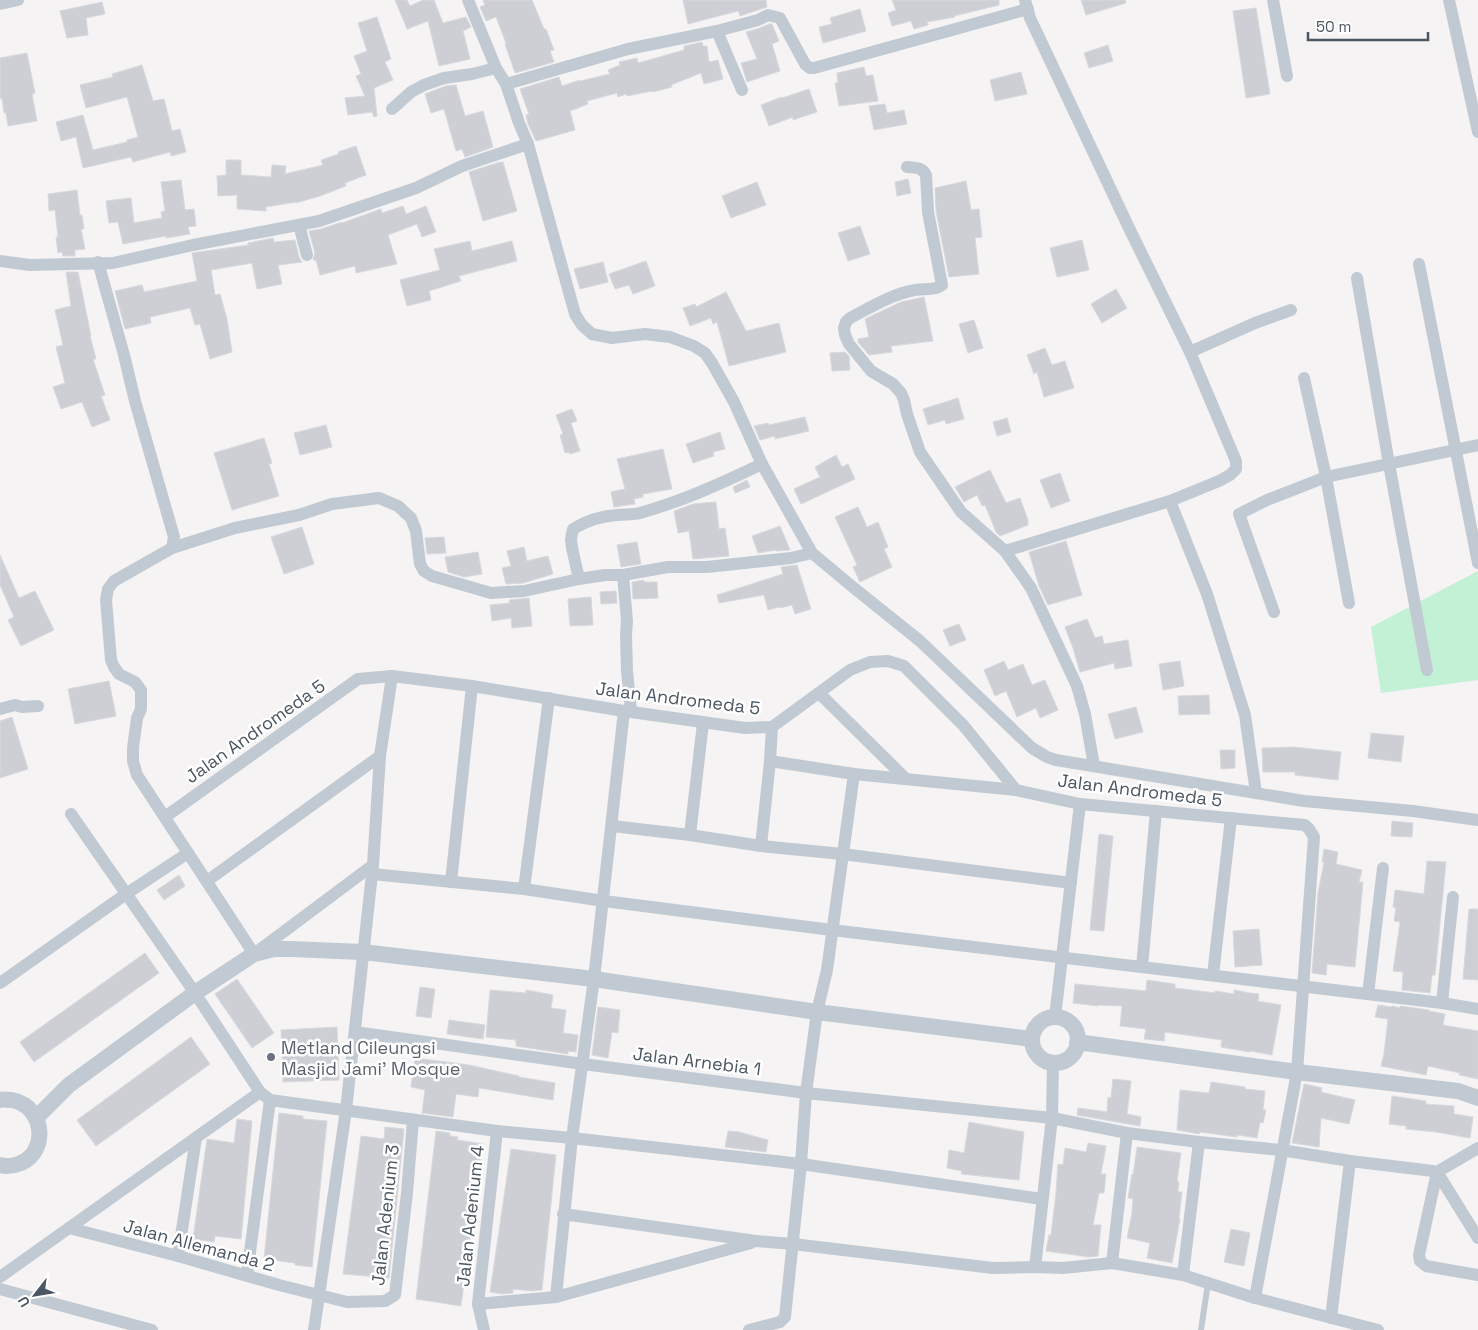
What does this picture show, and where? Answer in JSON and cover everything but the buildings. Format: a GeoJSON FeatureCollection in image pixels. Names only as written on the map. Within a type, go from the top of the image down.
{"type":"FeatureCollection","features":[{"type":"Feature","properties":{"kind":"street"},"geometry":{"type":"LineString","coordinates":[[0,4],[18,0]]}},
{"type":"Feature","properties":{"kind":"street"},"geometry":{"type":"LineString","coordinates":[[468,0],[496,68],[506,84],[528,144],[575,314],[582,324],[592,334],[612,338],[646,334],[670,338],[694,346],[705,353],[734,402],[762,464],[812,553],[920,641],[1038,752],[1056,760],[1304,801],[1413,811],[1478,820]]}},
{"type":"Feature","properties":{"kind":"street"},"geometry":{"type":"LineString","coordinates":[[1273,0],[1287,76]]}},
{"type":"Feature","properties":{"kind":"street"},"geometry":{"type":"LineString","coordinates":[[1449,0],[1474,97],[1478,132]]}},
{"type":"Feature","properties":{"kind":"street"},"geometry":{"type":"LineString","coordinates":[[506,84],[628,49],[717,31],[758,20],[768,15],[780,18],[805,64],[810,68],[814,68],[1026,4],[1030,18],[1190,352],[1236,461],[1236,469],[1219,481],[1170,501],[1006,551]]}},
{"type":"Feature","properties":{"kind":"street"},"geometry":{"type":"LineString","coordinates":[[717,31],[742,90]]}},
{"type":"Feature","properties":{"kind":"street"},"geometry":{"type":"LineString","coordinates":[[392,109],[411,92],[424,85],[444,78],[496,68]]}},
{"type":"Feature","properties":{"kind":"street"},"geometry":{"type":"LineString","coordinates":[[0,261],[30,265],[113,263],[193,245],[318,221],[416,188],[462,166],[528,144]]}},
{"type":"Feature","properties":{"kind":"street"},"geometry":{"type":"LineString","coordinates":[[907,168],[919,168],[924,170],[926,175],[928,212],[942,285],[937,288],[904,292],[850,318],[844,328],[845,335],[849,344],[871,371],[893,384],[900,393],[904,400],[920,452],[961,512],[1006,551],[1031,588],[1077,686],[1085,714],[1094,766]]}},
{"type":"Feature","properties":{"kind":"street"},"geometry":{"type":"LineString","coordinates":[[299,225],[307,254]]}},
{"type":"Feature","properties":{"kind":"street"},"geometry":{"type":"LineString","coordinates":[[98,262],[174,537],[172,548]]}},
{"type":"Feature","properties":{"kind":"street"},"geometry":{"type":"LineString","coordinates":[[1419,264],[1478,563]]}},
{"type":"Feature","properties":{"kind":"street"},"geometry":{"type":"LineString","coordinates":[[1357,278],[1427,670]]}},
{"type":"Feature","properties":{"kind":"street"},"geometry":{"type":"LineString","coordinates":[[1190,352],[1255,323],[1292,310]]}},
{"type":"Feature","properties":{"kind":"street"},"geometry":{"type":"LineString","coordinates":[[1304,378],[1326,478],[1349,603]]}},
{"type":"Feature","properties":{"kind":"street"},"geometry":{"type":"LineString","coordinates":[[1274,612],[1238,514],[1266,500],[1326,478],[1478,445]]}},
{"type":"Feature","properties":{"kind":"street"},"geometry":{"type":"LineString","coordinates":[[579,579],[572,539],[574,529],[581,524],[598,518],[638,514],[675,502],[708,490],[762,464]]}},
{"type":"Feature","properties":{"kind":"street"},"geometry":{"type":"LineString","coordinates":[[254,954],[137,774],[133,761],[133,748],[137,718],[141,709],[141,690],[135,682],[119,674],[111,660],[106,600],[108,589],[114,581],[172,548],[228,530],[299,515],[332,504],[379,498],[398,506],[411,518],[416,530],[420,564],[424,571],[432,576],[491,593],[524,591],[579,579],[605,575],[623,575],[668,567],[707,567],[791,558],[812,553]]}},
{"type":"Feature","properties":{"kind":"street"},"geometry":{"type":"LineString","coordinates":[[1170,501],[1207,594],[1245,715],[1256,793]]}},
{"type":"Feature","properties":{"kind":"street"},"geometry":{"type":"LineString","coordinates":[[556,1297],[572,1138],[628,711],[627,621],[623,575]]}},
{"type":"Feature","properties":{"kind":"street","name":"Jalan Andromeda 5"},"geometry":{"type":"LineString","coordinates":[[165,817],[358,679],[392,676],[472,686],[703,723],[746,728],[772,727],[850,670],[870,662],[888,661],[904,666],[963,725],[1016,790],[1080,804],[1305,825],[1309,828],[1314,837],[1302,986]]}},
{"type":"Feature","properties":{"kind":"street"},"geometry":{"type":"LineString","coordinates":[[314,1330],[346,1110],[372,870],[380,756],[392,676]]}},
{"type":"Feature","properties":{"kind":"street"},"geometry":{"type":"LineString","coordinates":[[451,882],[472,686]]}},
{"type":"Feature","properties":{"kind":"street"},"geometry":{"type":"LineString","coordinates":[[819,693],[906,779]]}},
{"type":"Feature","properties":{"kind":"street"},"geometry":{"type":"LineString","coordinates":[[524,888],[549,698]]}},
{"type":"Feature","properties":{"kind":"street"},"geometry":{"type":"LineString","coordinates":[[0,710],[15,705],[22,707],[38,706]]}},
{"type":"Feature","properties":{"kind":"street"},"geometry":{"type":"LineString","coordinates":[[690,834],[703,723]]}},
{"type":"Feature","properties":{"kind":"street"},"geometry":{"type":"LineString","coordinates":[[761,846],[772,727]]}},
{"type":"Feature","properties":{"kind":"street"},"geometry":{"type":"LineString","coordinates":[[207,881],[380,756]]}},
{"type":"Feature","properties":{"kind":"street"},"geometry":{"type":"LineString","coordinates":[[770,761],[854,774],[1016,790]]}},
{"type":"Feature","properties":{"kind":"street"},"geometry":{"type":"LineString","coordinates":[[750,1330],[780,1322],[785,1317],[801,1164],[806,1092],[817,1012],[827,970],[854,774]]}},
{"type":"Feature","properties":{"kind":"street"},"geometry":{"type":"LineString","coordinates":[[1055,1017],[1080,804]]}},
{"type":"Feature","properties":{"kind":"street"},"geometry":{"type":"LineString","coordinates":[[1142,967],[1156,812]]}},
{"type":"Feature","properties":{"kind":"street"},"geometry":{"type":"LineString","coordinates":[[71,814],[265,1096],[247,1275]]}},
{"type":"Feature","properties":{"kind":"street"},"geometry":{"type":"LineString","coordinates":[[1213,975],[1231,818]]}},
{"type":"Feature","properties":{"kind":"street"},"geometry":{"type":"LineString","coordinates":[[612,826],[690,834],[761,846],[842,854],[1070,883]]}},
{"type":"Feature","properties":{"kind":"street"},"geometry":{"type":"LineString","coordinates":[[0,982],[126,894],[188,854]]}},
{"type":"Feature","properties":{"kind":"street"},"geometry":{"type":"LineString","coordinates":[[1368,994],[1383,868]]}},
{"type":"Feature","properties":{"kind":"street"},"geometry":{"type":"LineString","coordinates":[[36,1118],[69,1085],[195,993],[254,954],[372,870],[451,882],[524,888],[604,901],[832,930],[1442,1003],[1478,1009]]}},
{"type":"Feature","properties":{"kind":"street"},"geometry":{"type":"LineString","coordinates":[[1442,1003],[1453,897]]}},
{"type":"Feature","properties":{"kind":"street"},"geometry":{"type":"LineString","coordinates":[[254,954],[274,949],[363,952],[594,979],[817,1012],[1032,1039]]}},
{"type":"Feature","properties":{"kind":"street"},"geometry":{"type":"LineString","coordinates":[[1255,1298],[1296,1072],[1302,986]]}},
{"type":"Feature","properties":{"kind":"street"},"geometry":{"type":"LineString","coordinates":[[1055,1017],[1061,1018],[1072,1025],[1077,1042],[1074,1053],[1059,1062],[1053,1063],[1042,1059],[1038,1055],[1034,1050],[1032,1039],[1035,1028],[1039,1023],[1055,1017]]}},
{"type":"Feature","properties":{"kind":"street","name":"Jalan Arnebia 1"},"geometry":{"type":"LineString","coordinates":[[355,1032],[583,1064],[806,1092],[1052,1118],[1127,1133],[1282,1150],[1437,1172]]}},
{"type":"Feature","properties":{"kind":"street"},"geometry":{"type":"LineString","coordinates":[[1077,1042],[1296,1072],[1458,1090],[1478,1098]]}},
{"type":"Feature","properties":{"kind":"street"},"geometry":{"type":"LineString","coordinates":[[1035,1267],[1052,1118],[1053,1063]]}},
{"type":"Feature","properties":{"kind":"street"},"geometry":{"type":"LineString","coordinates":[[0,1277],[196,1138],[265,1096],[300,1105],[412,1120],[801,1164],[1042,1199]]}},
{"type":"Feature","properties":{"kind":"street"},"geometry":{"type":"LineString","coordinates":[[0,1100],[21,1102],[34,1113],[40,1131],[36,1150],[23,1163],[4,1167],[0,1165]]}},
{"type":"Feature","properties":{"kind":"street","name":"Jalan Adenium 3"},"geometry":{"type":"LineString","coordinates":[[319,1295],[347,1302],[385,1301],[394,1295],[407,1193],[412,1120]]}},
{"type":"Feature","properties":{"kind":"street","name":"Jalan Adenium 4"},"geometry":{"type":"LineString","coordinates":[[484,1330],[478,1304],[497,1131]]}},
{"type":"Feature","properties":{"kind":"street"},"geometry":{"type":"LineString","coordinates":[[1112,1263],[1127,1133]]}},
{"type":"Feature","properties":{"kind":"street"},"geometry":{"type":"LineString","coordinates":[[178,1256],[196,1138]]}},
{"type":"Feature","properties":{"kind":"street"},"geometry":{"type":"LineString","coordinates":[[1183,1275],[1199,1142]]}},
{"type":"Feature","properties":{"kind":"street"},"geometry":{"type":"LineString","coordinates":[[1478,1148],[1437,1172],[1419,1255],[1420,1261],[1426,1266],[1478,1275]]}},
{"type":"Feature","properties":{"kind":"street"},"geometry":{"type":"LineString","coordinates":[[1331,1318],[1350,1161]]}},
{"type":"Feature","properties":{"kind":"street"},"geometry":{"type":"LineString","coordinates":[[1437,1172],[1478,1238]]}},
{"type":"Feature","properties":{"kind":"street"},"geometry":{"type":"LineString","coordinates":[[563,1214],[756,1242],[793,1244],[993,1268],[1063,1268],[1112,1263],[1183,1275],[1255,1298],[1378,1330]]}},
{"type":"Feature","properties":{"kind":"street","name":"Jalan Allemanda 2"},"geometry":{"type":"LineString","coordinates":[[69,1228],[247,1275],[279,1286],[319,1295]]}},
{"type":"Feature","properties":{"kind":"street"},"geometry":{"type":"LineString","coordinates":[[478,1304],[556,1297],[756,1242]]}},
{"type":"Feature","properties":{"kind":"street"},"geometry":{"type":"LineString","coordinates":[[0,1289],[152,1330]]}},
{"type":"Feature","properties":{"kind":"lane"},"geometry":{"type":"LineString","coordinates":[[1200,1330],[1208,1283]]}},
{"type":"Feature","properties":{"kind":"green space"},"geometry":{"type":"Polygon","coordinates":[[[1478,571],[1478,680],[1381,693],[1371,627],[1478,571]]]}},
{"type":"Feature","properties":{"kind":"place","name":"Metland Cileungsi Masjid Jami' Mosque"},"geometry":{"type":"Point","coordinates":[271,1057]}}]}
